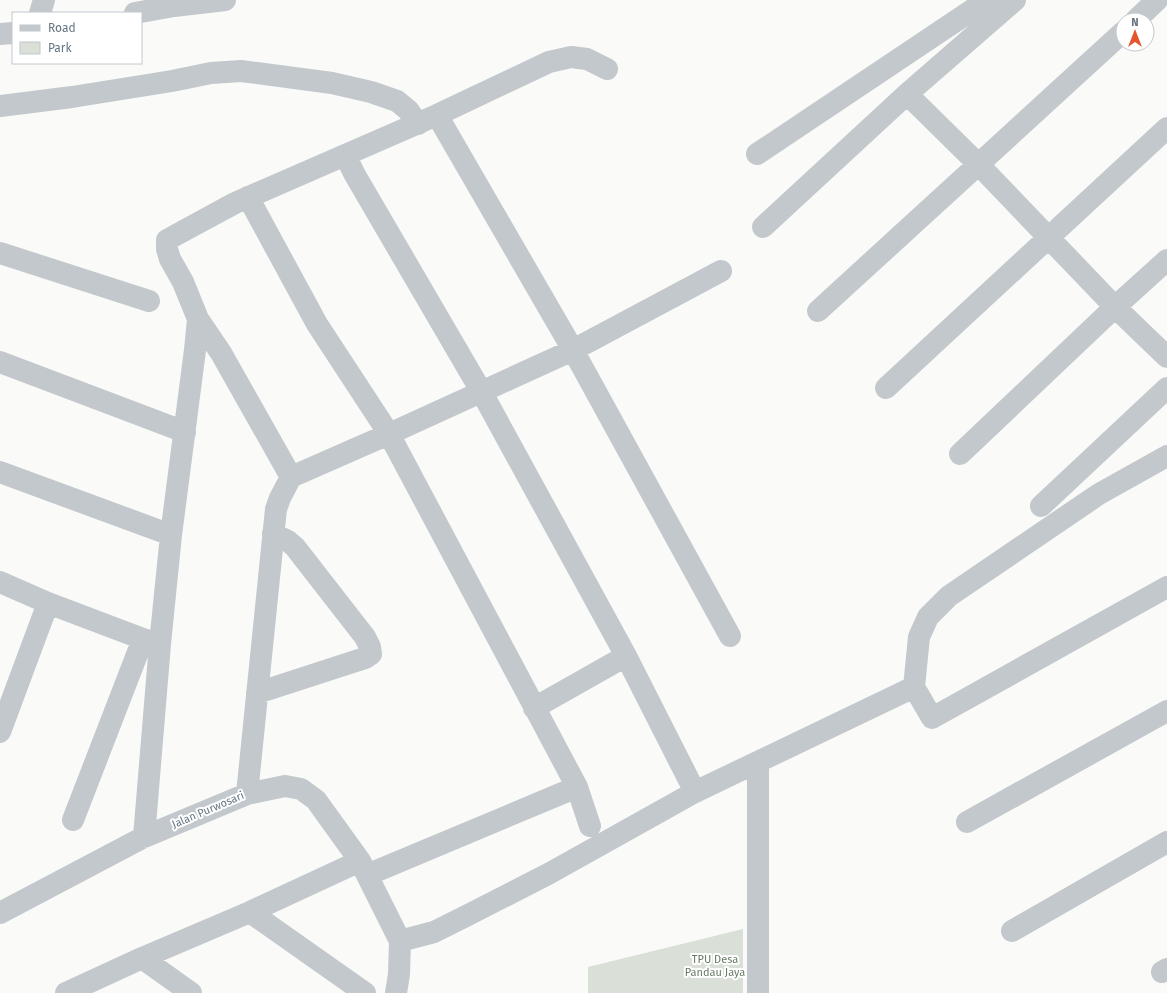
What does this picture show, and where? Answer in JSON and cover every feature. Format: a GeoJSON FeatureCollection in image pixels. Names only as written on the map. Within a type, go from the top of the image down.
{"type":"FeatureCollection","features":[{"type":"Feature","properties":{"kind":"street"},"geometry":{"type":"LineString","coordinates":[[40,12],[44,0]]}},
{"type":"Feature","properties":{"kind":"street"},"geometry":{"type":"LineString","coordinates":[[139,12],[175,3],[225,0]]}},
{"type":"Feature","properties":{"kind":"street"},"geometry":{"type":"LineString","coordinates":[[757,154],[987,0]]}},
{"type":"Feature","properties":{"kind":"street"},"geometry":{"type":"LineString","coordinates":[[763,227],[907,94],[1015,0]]}},
{"type":"Feature","properties":{"kind":"street"},"geometry":{"type":"LineString","coordinates":[[1144,12],[1157,0]]}},
{"type":"Feature","properties":{"kind":"street"},"geometry":{"type":"LineString","coordinates":[[0,34],[12,33]]}},
{"type":"Feature","properties":{"kind":"street"},"geometry":{"type":"LineString","coordinates":[[818,311],[1115,39]]}},
{"type":"Feature","properties":{"kind":"street"},"geometry":{"type":"LineString","coordinates":[[291,477],[221,353],[198,318],[183,282],[170,259],[167,249],[167,240],[248,197],[428,120],[549,62],[571,57],[587,59],[608,69]]}},
{"type":"Feature","properties":{"kind":"street"},"geometry":{"type":"LineString","coordinates":[[0,106],[172,81],[211,73],[241,71],[332,83],[371,92],[397,101],[408,110],[428,120],[573,350],[730,636]]}},
{"type":"Feature","properties":{"kind":"street"},"geometry":{"type":"LineString","coordinates":[[907,94],[979,165],[1115,307],[1167,358]]}},
{"type":"Feature","properties":{"kind":"street"},"geometry":{"type":"LineString","coordinates":[[886,388],[1167,128]]}},
{"type":"Feature","properties":{"kind":"street"},"geometry":{"type":"LineString","coordinates":[[345,155],[355,175],[481,391],[626,656],[695,792]]}},
{"type":"Feature","properties":{"kind":"street"},"geometry":{"type":"LineString","coordinates":[[248,197],[317,324],[389,434],[577,787],[590,826]]}},
{"type":"Feature","properties":{"kind":"street"},"geometry":{"type":"LineString","coordinates":[[0,253],[149,301]]}},
{"type":"Feature","properties":{"kind":"street"},"geometry":{"type":"LineString","coordinates":[[960,454],[1115,307],[1167,260]]}},
{"type":"Feature","properties":{"kind":"street"},"geometry":{"type":"LineString","coordinates":[[247,794],[276,508],[291,477],[573,350],[721,271]]}},
{"type":"Feature","properties":{"kind":"street"},"geometry":{"type":"LineString","coordinates":[[144,837],[151,642],[172,535],[198,318]]}},
{"type":"Feature","properties":{"kind":"street"},"geometry":{"type":"LineString","coordinates":[[0,362],[185,432]]}},
{"type":"Feature","properties":{"kind":"street"},"geometry":{"type":"LineString","coordinates":[[1041,506],[1167,388]]}},
{"type":"Feature","properties":{"kind":"street"},"geometry":{"type":"LineString","coordinates":[[1167,456],[1099,494],[949,596],[928,617],[919,637],[914,687],[932,718],[1167,587]]}},
{"type":"Feature","properties":{"kind":"street"},"geometry":{"type":"LineString","coordinates":[[0,472],[172,535]]}},
{"type":"Feature","properties":{"kind":"street"},"geometry":{"type":"LineString","coordinates":[[257,693],[365,658],[371,654],[370,646],[365,637],[295,547],[288,541],[273,534]]}},
{"type":"Feature","properties":{"kind":"street"},"geometry":{"type":"LineString","coordinates":[[0,582],[48,603],[151,642]]}},
{"type":"Feature","properties":{"kind":"street"},"geometry":{"type":"LineString","coordinates":[[0,732],[48,603]]}},
{"type":"Feature","properties":{"kind":"street"},"geometry":{"type":"LineString","coordinates":[[73,820],[151,642]]}},
{"type":"Feature","properties":{"kind":"street"},"geometry":{"type":"LineString","coordinates":[[534,708],[626,656]]}},
{"type":"Feature","properties":{"kind":"street"},"geometry":{"type":"LineString","coordinates":[[396,993],[399,974],[400,940],[434,932],[550,873],[695,792],[914,687]]}},
{"type":"Feature","properties":{"kind":"street"},"geometry":{"type":"LineString","coordinates":[[967,822],[1167,711]]}},
{"type":"Feature","properties":{"kind":"street"},"geometry":{"type":"LineString","coordinates":[[758,762],[758,993]]}},
{"type":"Feature","properties":{"kind":"street","name":"Jalan Purwosari"},"geometry":{"type":"LineString","coordinates":[[0,913],[144,837],[247,794],[285,786],[301,789],[316,800],[364,868],[400,940]]}},
{"type":"Feature","properties":{"kind":"street"},"geometry":{"type":"LineString","coordinates":[[66,993],[142,958],[250,912],[577,787]]}},
{"type":"Feature","properties":{"kind":"street"},"geometry":{"type":"LineString","coordinates":[[1012,931],[1167,842]]}},
{"type":"Feature","properties":{"kind":"street"},"geometry":{"type":"LineString","coordinates":[[250,912],[365,993]]}},
{"type":"Feature","properties":{"kind":"street"},"geometry":{"type":"LineString","coordinates":[[142,958],[191,993]]}},
{"type":"Feature","properties":{"kind":"green space","name":"TPU Desa Pandau Jaya"},"geometry":{"type":"Polygon","coordinates":[[[743,929],[743,993],[588,993],[588,967],[743,929]]]}}]}
